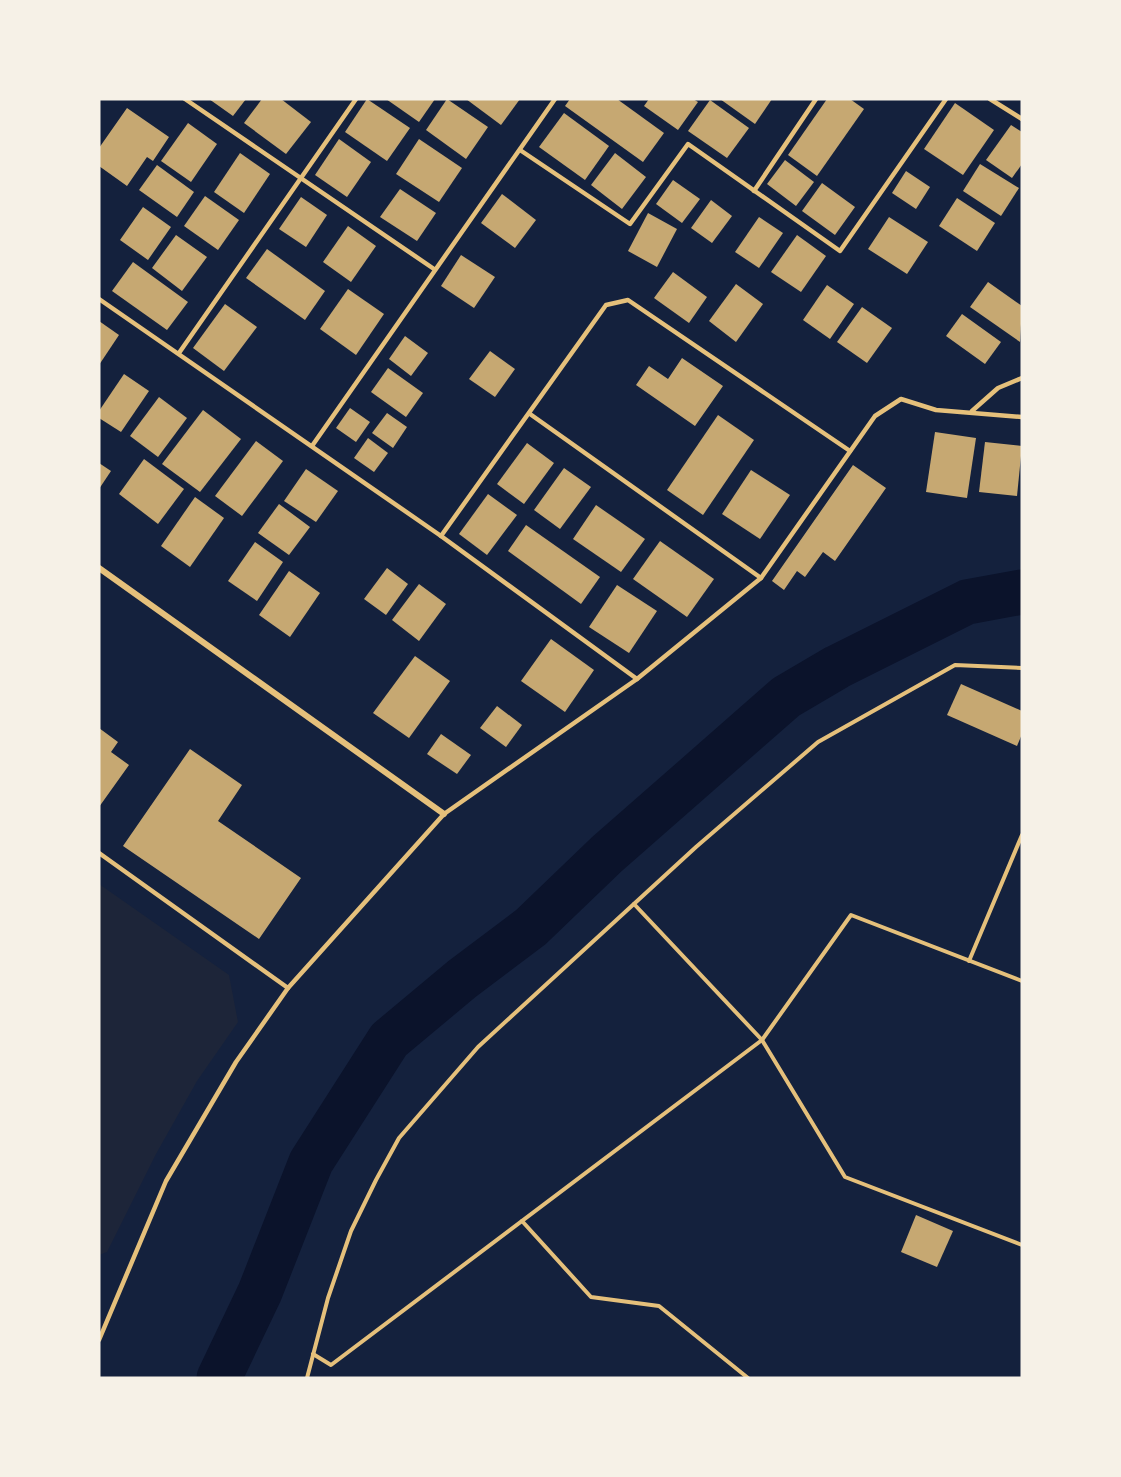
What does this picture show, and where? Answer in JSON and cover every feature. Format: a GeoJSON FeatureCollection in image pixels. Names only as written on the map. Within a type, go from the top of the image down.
{"type":"FeatureCollection","features":[{"type":"Feature","properties":{"kind":"street"},"geometry":{"type":"LineString","coordinates":[[99,568],[444,814]]}},
{"type":"Feature","properties":{"kind":"lane"},"geometry":{"type":"LineString","coordinates":[[185,99],[434,269]]}},
{"type":"Feature","properties":{"kind":"lane"},"geometry":{"type":"LineString","coordinates":[[179,353],[356,99]]}},
{"type":"Feature","properties":{"kind":"lane"},"geometry":{"type":"LineString","coordinates":[[312,446],[555,99]]}},
{"type":"Feature","properties":{"kind":"lane"},"geometry":{"type":"LineString","coordinates":[[754,191],[816,99]]}},
{"type":"Feature","properties":{"kind":"lane"},"geometry":{"type":"LineString","coordinates":[[520,150],[630,224],[688,144],[840,251],[946,99]]}},
{"type":"Feature","properties":{"kind":"lane"},"geometry":{"type":"LineString","coordinates":[[990,99],[1022,119]]}},
{"type":"Feature","properties":{"kind":"lane"},"geometry":{"type":"LineString","coordinates":[[99,299],[441,536],[637,679]]}},
{"type":"Feature","properties":{"kind":"lane"},"geometry":{"type":"LineString","coordinates":[[441,536],[606,305],[628,300],[850,451]]}},
{"type":"Feature","properties":{"kind":"lane"},"geometry":{"type":"LineString","coordinates":[[972,411],[998,388],[1022,378]]}},
{"type":"Feature","properties":{"kind":"lane"},"geometry":{"type":"LineString","coordinates":[[99,1340],[166,1181],[236,1062],[288,988],[444,814],[637,679],[761,578],[875,416],[901,399],[936,410],[972,411],[1022,417]]}},
{"type":"Feature","properties":{"kind":"lane"},"geometry":{"type":"LineString","coordinates":[[530,414],[761,578]]}},
{"type":"Feature","properties":{"kind":"lane"},"geometry":{"type":"LineString","coordinates":[[99,854],[288,988]]}},
{"type":"Feature","properties":{"kind":"path"},"geometry":{"type":"LineString","coordinates":[[307,1378],[351,1231],[399,1138],[478,1047],[634,904],[818,742],[955,665],[1022,668]]}},
{"type":"Feature","properties":{"kind":"path"},"geometry":{"type":"LineString","coordinates":[[969,961],[1022,835]]}},
{"type":"Feature","properties":{"kind":"path"},"geometry":{"type":"LineString","coordinates":[[634,904],[762,1040],[845,1177],[1022,1245]]}},
{"type":"Feature","properties":{"kind":"path"},"geometry":{"type":"LineString","coordinates":[[314,1354],[331,1365],[762,1040],[851,915],[1022,981]]}},
{"type":"Feature","properties":{"kind":"path"},"geometry":{"type":"LineString","coordinates":[[522,1221],[591,1297],[659,1306],[748,1378]]}},
{"type":"Feature","properties":{"kind":"shaded area"},"geometry":{"type":"Polygon","coordinates":[[[99,884],[229,975],[238,1022],[197,1081],[156,1154],[107,1252],[99,1255],[99,884]]]}},
{"type":"Feature","properties":{"kind":"building"},"geometry":{"type":"Polygon","coordinates":[[[209,99],[246,99],[233,116],[209,99]]]}},
{"type":"Feature","properties":{"kind":"building"},"geometry":{"type":"Polygon","coordinates":[[[262,99],[281,99],[311,122],[286,154],[244,123],[262,99]]]}},
{"type":"Feature","properties":{"kind":"building"},"geometry":{"type":"Polygon","coordinates":[[[367,99],[410,128],[387,161],[345,132],[367,99]]]}},
{"type":"Feature","properties":{"kind":"building"},"geometry":{"type":"Polygon","coordinates":[[[386,99],[435,99],[419,122],[386,99]]]}},
{"type":"Feature","properties":{"kind":"building"},"geometry":{"type":"Polygon","coordinates":[[[447,99],[488,127],[466,159],[426,130],[447,99]]]}},
{"type":"Feature","properties":{"kind":"building"},"geometry":{"type":"Polygon","coordinates":[[[466,99],[520,99],[501,125],[466,99]]]}},
{"type":"Feature","properties":{"kind":"building"},"geometry":{"type":"Polygon","coordinates":[[[570,99],[617,99],[664,133],[643,162],[565,106],[570,99]]]}},
{"type":"Feature","properties":{"kind":"building"},"geometry":{"type":"Polygon","coordinates":[[[649,99],[693,99],[698,102],[678,130],[644,106],[649,99]]]}},
{"type":"Feature","properties":{"kind":"building"},"geometry":{"type":"Polygon","coordinates":[[[720,99],[772,99],[755,124],[720,99]]]}},
{"type":"Feature","properties":{"kind":"building"},"geometry":{"type":"Polygon","coordinates":[[[827,99],[850,99],[864,109],[817,176],[788,155],[827,99]]]}},
{"type":"Feature","properties":{"kind":"building"},"geometry":{"type":"Polygon","coordinates":[[[710,100],[749,128],[727,158],[688,131],[710,100]]]}},
{"type":"Feature","properties":{"kind":"building"},"geometry":{"type":"Polygon","coordinates":[[[955,103],[994,130],[963,175],[924,149],[955,103]]]}},
{"type":"Feature","properties":{"kind":"building"},"geometry":{"type":"Polygon","coordinates":[[[127,108],[169,137],[153,161],[147,157],[127,186],[99,166],[99,148],[127,108]]]}},
{"type":"Feature","properties":{"kind":"building"},"geometry":{"type":"Polygon","coordinates":[[[564,113],[609,146],[585,180],[539,147],[564,113]]]}},
{"type":"Feature","properties":{"kind":"building"},"geometry":{"type":"Polygon","coordinates":[[[188,123],[217,144],[191,182],[161,161],[188,123]]]}},
{"type":"Feature","properties":{"kind":"building"},"geometry":{"type":"Polygon","coordinates":[[[1011,125],[1022,132],[1022,164],[1012,178],[986,160],[1011,125]]]}},
{"type":"Feature","properties":{"kind":"building"},"geometry":{"type":"Polygon","coordinates":[[[339,139],[371,162],[347,197],[315,175],[339,139]]]}},
{"type":"Feature","properties":{"kind":"building"},"geometry":{"type":"Polygon","coordinates":[[[419,139],[462,168],[439,202],[396,174],[419,139]]]}},
{"type":"Feature","properties":{"kind":"building"},"geometry":{"type":"Polygon","coordinates":[[[240,153],[270,174],[244,213],[214,192],[240,153]]]}},
{"type":"Feature","properties":{"kind":"building"},"geometry":{"type":"Polygon","coordinates":[[[615,153],[646,177],[622,209],[591,185],[615,153]]]}},
{"type":"Feature","properties":{"kind":"building"},"geometry":{"type":"Polygon","coordinates":[[[785,160],[814,182],[796,206],[767,184],[785,160]]]}},
{"type":"Feature","properties":{"kind":"building"},"geometry":{"type":"Polygon","coordinates":[[[980,164],[1019,188],[1001,216],[963,191],[980,164]]]}},
{"type":"Feature","properties":{"kind":"building"},"geometry":{"type":"Polygon","coordinates":[[[157,165],[194,192],[177,217],[139,190],[157,165]]]}},
{"type":"Feature","properties":{"kind":"building"},"geometry":{"type":"Polygon","coordinates":[[[906,171],[930,187],[916,209],[892,193],[906,171]]]}},
{"type":"Feature","properties":{"kind":"building"},"geometry":{"type":"Polygon","coordinates":[[[673,180],[700,199],[682,223],[656,204],[673,180]]]}},
{"type":"Feature","properties":{"kind":"building"},"geometry":{"type":"Polygon","coordinates":[[[822,183],[855,207],[835,235],[802,211],[822,183]]]}},
{"type":"Feature","properties":{"kind":"building"},"geometry":{"type":"Polygon","coordinates":[[[400,189],[436,213],[417,241],[380,217],[400,189]]]}},
{"type":"Feature","properties":{"kind":"building"},"geometry":{"type":"Polygon","coordinates":[[[502,194],[536,220],[515,248],[481,223],[502,194]]]}},
{"type":"Feature","properties":{"kind":"building"},"geometry":{"type":"Polygon","coordinates":[[[205,196],[239,220],[218,250],[184,226],[205,196]]]}},
{"type":"Feature","properties":{"kind":"building"},"geometry":{"type":"Polygon","coordinates":[[[301,197],[327,215],[306,247],[279,229],[301,197]]]}},
{"type":"Feature","properties":{"kind":"building"},"geometry":{"type":"Polygon","coordinates":[[[957,198],[995,223],[977,251],[939,226],[957,198]]]}},
{"type":"Feature","properties":{"kind":"building"},"geometry":{"type":"Polygon","coordinates":[[[711,200],[732,216],[712,243],[691,228],[711,200]]]}},
{"type":"Feature","properties":{"kind":"building"},"geometry":{"type":"Polygon","coordinates":[[[143,207],[171,227],[148,260],[120,240],[143,207]]]}},
{"type":"Feature","properties":{"kind":"building"},"geometry":{"type":"Polygon","coordinates":[[[648,213],[677,229],[657,267],[628,251],[648,213]]]}},
{"type":"Feature","properties":{"kind":"building"},"geometry":{"type":"Polygon","coordinates":[[[759,217],[783,233],[759,268],[735,252],[759,217]]]}},
{"type":"Feature","properties":{"kind":"building"},"geometry":{"type":"Polygon","coordinates":[[[889,217],[928,242],[907,274],[868,249],[889,217]]]}},
{"type":"Feature","properties":{"kind":"building"},"geometry":{"type":"Polygon","coordinates":[[[348,226],[376,246],[351,282],[323,262],[348,226]]]}},
{"type":"Feature","properties":{"kind":"building"},"geometry":{"type":"Polygon","coordinates":[[[176,235],[207,257],[182,291],[152,268],[176,235]]]}},
{"type":"Feature","properties":{"kind":"building"},"geometry":{"type":"Polygon","coordinates":[[[797,235],[826,256],[801,292],[771,272],[797,235]]]}},
{"type":"Feature","properties":{"kind":"building"},"geometry":{"type":"Polygon","coordinates":[[[267,249],[325,291],[305,320],[246,278],[267,249]]]}},
{"type":"Feature","properties":{"kind":"building"},"geometry":{"type":"Polygon","coordinates":[[[461,255],[495,277],[474,308],[441,286],[461,255]]]}},
{"type":"Feature","properties":{"kind":"building"},"geometry":{"type":"Polygon","coordinates":[[[133,262],[188,302],[167,330],[112,291],[133,262]]]}},
{"type":"Feature","properties":{"kind":"building"},"geometry":{"type":"Polygon","coordinates":[[[673,272],[707,297],[689,323],[654,298],[673,272]]]}},
{"type":"Feature","properties":{"kind":"building"},"geometry":{"type":"Polygon","coordinates":[[[988,282],[1022,306],[1020,342],[970,307],[988,282]]]}},
{"type":"Feature","properties":{"kind":"building"},"geometry":{"type":"Polygon","coordinates":[[[736,284],[763,304],[736,342],[709,321],[736,284]]]}},
{"type":"Feature","properties":{"kind":"building"},"geometry":{"type":"Polygon","coordinates":[[[827,285],[854,304],[830,339],[803,320],[827,285]]]}},
{"type":"Feature","properties":{"kind":"building"},"geometry":{"type":"Polygon","coordinates":[[[348,289],[384,314],[356,355],[320,329],[348,289]]]}},
{"type":"Feature","properties":{"kind":"building"},"geometry":{"type":"Polygon","coordinates":[[[225,304],[257,327],[224,371],[193,348],[225,304]]]}},
{"type":"Feature","properties":{"kind":"building"},"geometry":{"type":"Polygon","coordinates":[[[862,307],[892,328],[867,363],[837,342],[862,307]]]}},
{"type":"Feature","properties":{"kind":"building"},"geometry":{"type":"Polygon","coordinates":[[[962,314],[1001,342],[985,364],[946,336],[962,314]]]}},
{"type":"Feature","properties":{"kind":"building"},"geometry":{"type":"Polygon","coordinates":[[[99,321],[119,335],[99,365],[99,321]]]}},
{"type":"Feature","properties":{"kind":"building"},"geometry":{"type":"Polygon","coordinates":[[[405,336],[428,353],[411,376],[389,359],[405,336]]]}},
{"type":"Feature","properties":{"kind":"building"},"geometry":{"type":"Polygon","coordinates":[[[490,351],[515,369],[495,397],[469,379],[490,351]]]}},
{"type":"Feature","properties":{"kind":"building"},"geometry":{"type":"Polygon","coordinates":[[[682,358],[723,386],[695,426],[636,385],[649,366],[668,379],[682,358]]]}},
{"type":"Feature","properties":{"kind":"building"},"geometry":{"type":"Polygon","coordinates":[[[388,368],[423,393],[406,417],[371,392],[388,368]]]}},
{"type":"Feature","properties":{"kind":"building"},"geometry":{"type":"Polygon","coordinates":[[[124,374],[149,391],[121,432],[99,418],[99,411],[124,374]]]}},
{"type":"Feature","properties":{"kind":"building"},"geometry":{"type":"Polygon","coordinates":[[[159,397],[187,418],[158,457],[130,436],[159,397]]]}},
{"type":"Feature","properties":{"kind":"building"},"geometry":{"type":"Polygon","coordinates":[[[350,408],[370,422],[356,442],[336,428],[350,408]]]}},
{"type":"Feature","properties":{"kind":"building"},"geometry":{"type":"Polygon","coordinates":[[[203,410],[241,439],[200,492],[162,464],[203,410]]]}},
{"type":"Feature","properties":{"kind":"building"},"geometry":{"type":"Polygon","coordinates":[[[387,413],[407,427],[393,448],[372,433],[387,413]]]}},
{"type":"Feature","properties":{"kind":"building"},"geometry":{"type":"Polygon","coordinates":[[[718,415],[754,440],[703,515],[667,490],[718,415]]]}},
{"type":"Feature","properties":{"kind":"building"},"geometry":{"type":"Polygon","coordinates":[[[935,432],[976,438],[967,498],[926,492],[935,432]]]}},
{"type":"Feature","properties":{"kind":"building"},"geometry":{"type":"Polygon","coordinates":[[[368,438],[388,453],[374,472],[354,458],[368,438]]]}},
{"type":"Feature","properties":{"kind":"building"},"geometry":{"type":"Polygon","coordinates":[[[256,441],[283,461],[242,516],[215,496],[256,441]]]}},
{"type":"Feature","properties":{"kind":"building"},"geometry":{"type":"Polygon","coordinates":[[[985,442],[1022,446],[1017,496],[979,492],[985,442]]]}},
{"type":"Feature","properties":{"kind":"building"},"geometry":{"type":"Polygon","coordinates":[[[527,443],[554,463],[524,504],[497,484],[527,443]]]}},
{"type":"Feature","properties":{"kind":"building"},"geometry":{"type":"Polygon","coordinates":[[[144,459],[184,489],[158,524],[119,494],[144,459]]]}},
{"type":"Feature","properties":{"kind":"building"},"geometry":{"type":"Polygon","coordinates":[[[99,463],[111,471],[99,489],[99,463]]]}},
{"type":"Feature","properties":{"kind":"building"},"geometry":{"type":"Polygon","coordinates":[[[853,465],[886,488],[835,561],[823,552],[805,577],[797,571],[784,590],[772,581],[853,465]]]}},
{"type":"Feature","properties":{"kind":"building"},"geometry":{"type":"Polygon","coordinates":[[[564,468],[591,487],[560,529],[534,510],[564,468]]]}},
{"type":"Feature","properties":{"kind":"building"},"geometry":{"type":"Polygon","coordinates":[[[306,469],[338,491],[316,522],[284,501],[306,469]]]}},
{"type":"Feature","properties":{"kind":"building"},"geometry":{"type":"Polygon","coordinates":[[[751,470],[790,495],[760,539],[722,514],[751,470]]]}},
{"type":"Feature","properties":{"kind":"building"},"geometry":{"type":"Polygon","coordinates":[[[488,494],[517,515],[487,555],[459,534],[488,494]]]}},
{"type":"Feature","properties":{"kind":"building"},"geometry":{"type":"Polygon","coordinates":[[[195,497],[224,518],[190,567],[161,546],[195,497]]]}},
{"type":"Feature","properties":{"kind":"building"},"geometry":{"type":"Polygon","coordinates":[[[279,504],[310,527],[289,555],[258,533],[279,504]]]}},
{"type":"Feature","properties":{"kind":"building"},"geometry":{"type":"Polygon","coordinates":[[[596,505],[645,539],[621,572],[573,539],[596,505]]]}},
{"type":"Feature","properties":{"kind":"building"},"geometry":{"type":"Polygon","coordinates":[[[526,525],[600,577],[581,604],[508,551],[526,525]]]}},
{"type":"Feature","properties":{"kind":"building"},"geometry":{"type":"Polygon","coordinates":[[[660,541],[714,579],[687,617],[633,579],[660,541]]]}},
{"type":"Feature","properties":{"kind":"building"},"geometry":{"type":"Polygon","coordinates":[[[255,542],[283,562],[257,601],[228,581],[255,542]]]}},
{"type":"Feature","properties":{"kind":"building"},"geometry":{"type":"Polygon","coordinates":[[[387,568],[408,584],[386,615],[364,599],[387,568]]]}},
{"type":"Feature","properties":{"kind":"building"},"geometry":{"type":"Polygon","coordinates":[[[289,571],[320,593],[290,637],[259,615],[289,571]]]}},
{"type":"Feature","properties":{"kind":"building"},"geometry":{"type":"Polygon","coordinates":[[[419,584],[446,604],[419,641],[392,620],[419,584]]]}},
{"type":"Feature","properties":{"kind":"building"},"geometry":{"type":"Polygon","coordinates":[[[617,585],[657,611],[629,653],[589,627],[617,585]]]}},
{"type":"Feature","properties":{"kind":"building"},"geometry":{"type":"Polygon","coordinates":[[[551,639],[594,670],[565,712],[521,681],[551,639]]]}},
{"type":"Feature","properties":{"kind":"building"},"geometry":{"type":"Polygon","coordinates":[[[415,656],[450,681],[409,738],[373,713],[415,656]]]}},
{"type":"Feature","properties":{"kind":"building"},"geometry":{"type":"Polygon","coordinates":[[[961,684],[1022,711],[1022,734],[1017,746],[947,715],[961,684]]]}},
{"type":"Feature","properties":{"kind":"building"},"geometry":{"type":"Polygon","coordinates":[[[497,706],[522,725],[506,747],[480,728],[497,706]]]}},
{"type":"Feature","properties":{"kind":"building"},"geometry":{"type":"Polygon","coordinates":[[[99,728],[118,742],[111,752],[129,765],[99,807],[99,728]]]}},
{"type":"Feature","properties":{"kind":"building"},"geometry":{"type":"Polygon","coordinates":[[[441,734],[471,755],[457,774],[427,754],[441,734]]]}},
{"type":"Feature","properties":{"kind":"building"},"geometry":{"type":"Polygon","coordinates":[[[190,749],[242,785],[218,821],[301,878],[259,939],[123,846],[190,749]]]}},
{"type":"Feature","properties":{"kind":"building"},"geometry":{"type":"Polygon","coordinates":[[[916,1215],[953,1231],[937,1267],[901,1252],[916,1215]]]}},
{"type":"Feature","properties":{"kind":"waterway"},"geometry":{"type":"LineString","coordinates":[[219,1378],[260,1292],[311,1162],[389,1040],[462,979],[531,927],[607,854],[786,697],[837,667],[967,602],[1022,592]]}}]}
